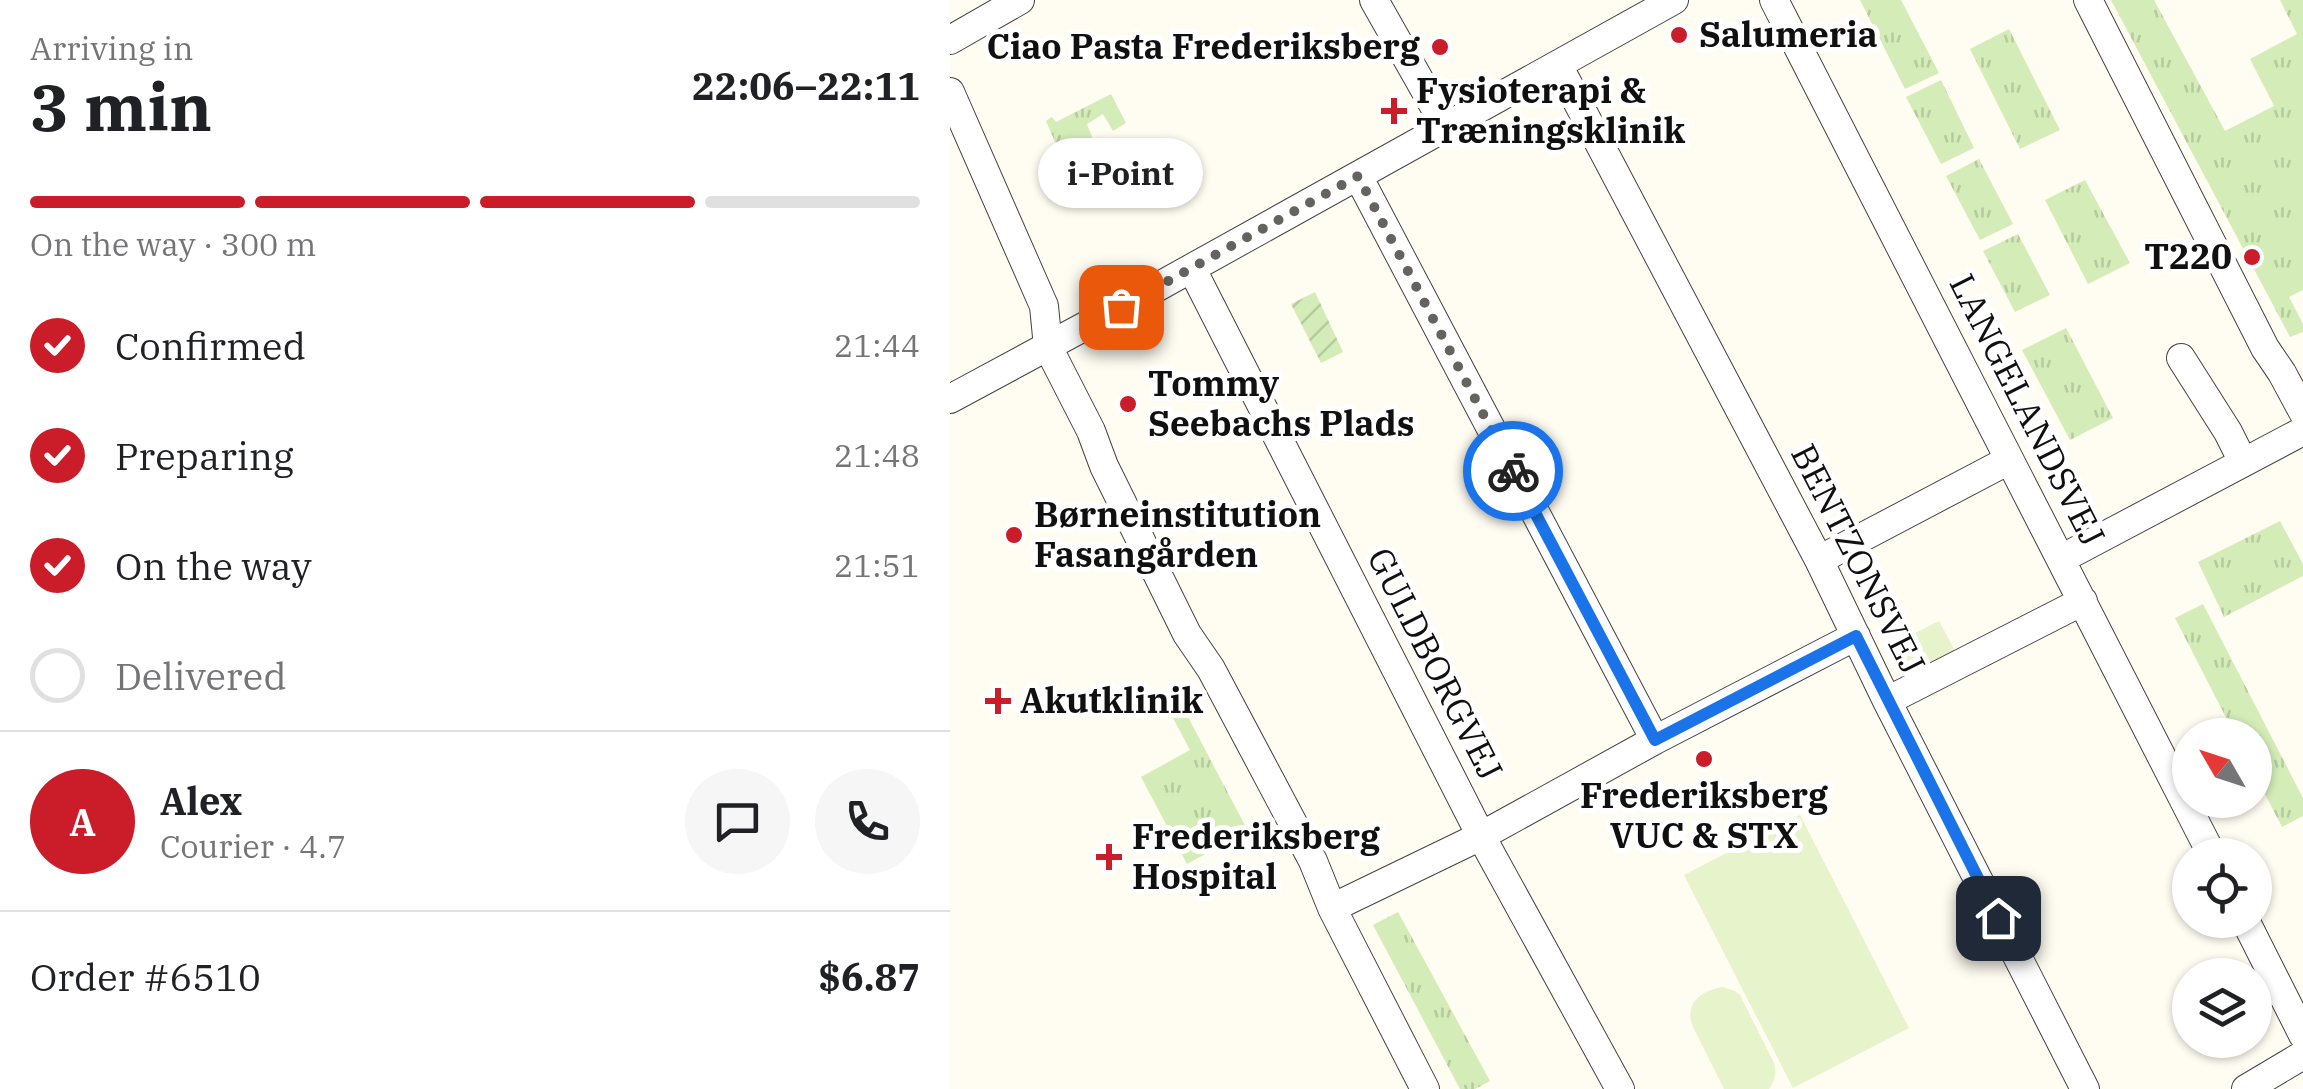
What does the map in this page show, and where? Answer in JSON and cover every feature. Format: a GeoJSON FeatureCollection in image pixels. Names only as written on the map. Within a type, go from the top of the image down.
{"type":"FeatureCollection","features":[{"type":"Feature","properties":{"kind":"street"},"geometry":{"type":"LineString","coordinates":[[950,40],[1020,0]]}},
{"type":"Feature","properties":{"kind":"street"},"geometry":{"type":"LineString","coordinates":[[1374,0],[1446,127]]}},
{"type":"Feature","properties":{"kind":"street"},"geometry":{"type":"LineString","coordinates":[[950,399],[1558,65],[1632,10],[1674,0]]}},
{"type":"Feature","properties":{"kind":"street","name":"LANGELANDSVEJ"},"geometry":{"type":"LineString","coordinates":[[1774,0],[2203,838]]}},
{"type":"Feature","properties":{"kind":"street"},"geometry":{"type":"LineString","coordinates":[[2088,0],[2265,348],[2293,366],[2303,412]]}},
{"type":"Feature","properties":{"kind":"street","name":"BENTZONSVEJ"},"geometry":{"type":"LineString","coordinates":[[1558,65],[1819,560],[2085,1089]]}},
{"type":"Feature","properties":{"kind":"street"},"geometry":{"type":"LineString","coordinates":[[950,92],[1044,306],[1048,348],[1187,634],[1201,675],[1304,867],[1332,908],[1424,1089]]}},
{"type":"Feature","properties":{"kind":"street"},"geometry":{"type":"LineString","coordinates":[[1358,176],[1655,740]]}},
{"type":"Feature","properties":{"kind":"street","name":"GULDBORGVEJ"},"geometry":{"type":"LineString","coordinates":[[1192,268],[1481,836],[1620,1089]]}},
{"type":"Feature","properties":{"kind":"street"},"geometry":{"type":"LineString","coordinates":[[2181,358],[2243,462]]}},
{"type":"Feature","properties":{"kind":"street"},"geometry":{"type":"LineString","coordinates":[[2061,559],[2303,431]]}},
{"type":"Feature","properties":{"kind":"street"},"geometry":{"type":"LineString","coordinates":[[1819,560],[2010,460]]}},
{"type":"Feature","properties":{"kind":"street"},"geometry":{"type":"LineString","coordinates":[[1887,701],[2083,602]]}},
{"type":"Feature","properties":{"kind":"street"},"geometry":{"type":"LineString","coordinates":[[1332,908],[1481,836],[1856,636]]}},
{"type":"Feature","properties":{"kind":"street"},"geometry":{"type":"LineString","coordinates":[[2253,938],[2303,1035]]}},
{"type":"Feature","properties":{"kind":"street"},"geometry":{"type":"LineString","coordinates":[[2246,1089],[2303,1054]]}},
{"type":"Feature","properties":{"kind":"green space"},"geometry":{"type":"Polygon","coordinates":[[[1860,0],[1901,0],[1939,73],[1905,89],[1860,0]]]}},
{"type":"Feature","properties":{"kind":"green space"},"geometry":{"type":"Polygon","coordinates":[[[2111,0],[2154,0],[2225,131],[2274,106],[2250,59],[2297,34],[2280,0],[2303,0],[2303,290],[2289,297],[2303,332],[2290,337],[2111,0]]]}},
{"type":"Feature","properties":{"kind":"green space"},"geometry":{"type":"Polygon","coordinates":[[[2009,29],[2060,130],[2020,149],[1970,49],[2009,29]]]}},
{"type":"Feature","properties":{"kind":"green space"},"geometry":{"type":"Polygon","coordinates":[[[1941,80],[1974,148],[1941,164],[1906,97],[1941,80]]]}},
{"type":"Feature","properties":{"kind":"green space"},"geometry":{"type":"Polygon","coordinates":[[[1111,94],[1126,123],[1113,131],[1103,114],[1087,124],[1092,137],[1086,144],[1064,156],[1046,121],[1052,117],[1056,122],[1111,94]]]}},
{"type":"Feature","properties":{"kind":"green space"},"geometry":{"type":"Polygon","coordinates":[[[1979,159],[2013,224],[1980,240],[1946,176],[1979,159]]]}},
{"type":"Feature","properties":{"kind":"green space"},"geometry":{"type":"Polygon","coordinates":[[[2085,180],[2130,263],[2088,284],[2045,200],[2085,180]]]}},
{"type":"Feature","properties":{"kind":"green space"},"geometry":{"type":"Polygon","coordinates":[[[2018,234],[2050,295],[2015,312],[1983,251],[2018,234]]]}},
{"type":"Feature","properties":{"kind":"green space"},"geometry":{"type":"Polygon","coordinates":[[[1315,292],[1343,352],[1321,363],[1291,304],[1315,292]]]}},
{"type":"Feature","properties":{"kind":"green space"},"geometry":{"type":"Polygon","coordinates":[[[2066,328],[2113,418],[2070,440],[2022,350],[2066,328]]]}},
{"type":"Feature","properties":{"kind":"green space"},"geometry":{"type":"Polygon","coordinates":[[[2280,521],[2303,564],[2303,576],[2224,617],[2198,562],[2280,521]]]}},
{"type":"Feature","properties":{"kind":"green space"},"geometry":{"type":"Polygon","coordinates":[[[2203,604],[2262,718],[2226,718],[2175,618],[2203,604]]]}},
{"type":"Feature","properties":{"kind":"green space"},"geometry":{"type":"Polygon","coordinates":[[[1939,621],[1955,651],[1902,679],[1886,648],[1939,621]]]}},
{"type":"Feature","properties":{"kind":"green space"},"geometry":{"type":"Polygon","coordinates":[[[1178,698],[1248,831],[1187,864],[1141,777],[1190,750],[1166,705],[1178,698]]]}},
{"type":"Feature","properties":{"kind":"green space"},"geometry":{"type":"Polygon","coordinates":[[[2272,738],[2303,798],[2303,816],[2282,827],[2272,808],[2272,738]]]}},
{"type":"Feature","properties":{"kind":"green space"},"geometry":{"type":"Polygon","coordinates":[[[1800,815],[1909,1028],[1793,1088],[1684,875],[1800,815]]]}},
{"type":"Feature","properties":{"kind":"green space"},"geometry":{"type":"Polygon","coordinates":[[[1398,912],[1490,1081],[1475,1089],[1460,1089],[1373,925],[1398,912]]]}},
{"type":"Feature","properties":{"kind":"green space"},"geometry":{"type":"Polygon","coordinates":[[[1722,987],[1740,995],[1774,1063],[1775,1077],[1769,1089],[1724,1089],[1693,1027],[1692,1005],[1707,992],[1722,987]]]}},
{"type":"Feature","properties":{"kind":"way so far"},"geometry":{"type":"LineString","coordinates":[[1121,307],[1358,176],[1513,471]]}},
{"type":"Feature","properties":{"kind":"place","name":"Salumeria"},"geometry":{"type":"Point","coordinates":[1679,35]}},
{"type":"Feature","properties":{"kind":"place","name":"Ciao Pasta Frederiksberg"},"geometry":{"type":"Point","coordinates":[1440,47]}},
{"type":"Feature","properties":{"kind":"place","name":"Fysioterapi & Træningsklinik"},"geometry":{"type":"Point","coordinates":[1394,111]}},
{"type":"Feature","properties":{"kind":"place","name":"T220"},"geometry":{"type":"Point","coordinates":[2252,257]}},
{"type":"Feature","properties":{"kind":"place","name":"i-Point"},"geometry":{"type":"Point","coordinates":[1121,307]}},
{"type":"Feature","properties":{"kind":"place","name":"Tommy Seebachs Plads"},"geometry":{"type":"Point","coordinates":[1128,404]}},
{"type":"Feature","properties":{"kind":"place","name":"Børneinstitution Fasangården"},"geometry":{"type":"Point","coordinates":[1014,535]}},
{"type":"Feature","properties":{"kind":"place","name":"Akutklinik"},"geometry":{"type":"Point","coordinates":[998,701]}},
{"type":"Feature","properties":{"kind":"place","name":"Frederiksberg VUC & STX"},"geometry":{"type":"Point","coordinates":[1704,759]}},
{"type":"Feature","properties":{"kind":"place","name":"Frederiksberg Hospital"},"geometry":{"type":"Point","coordinates":[1109,857]}},
{"type":"Feature","properties":{"kind":"route"},"geometry":{"type":"LineString","coordinates":[[1513,471],[1655,740],[1856,636],[1998,918]]}}]}
